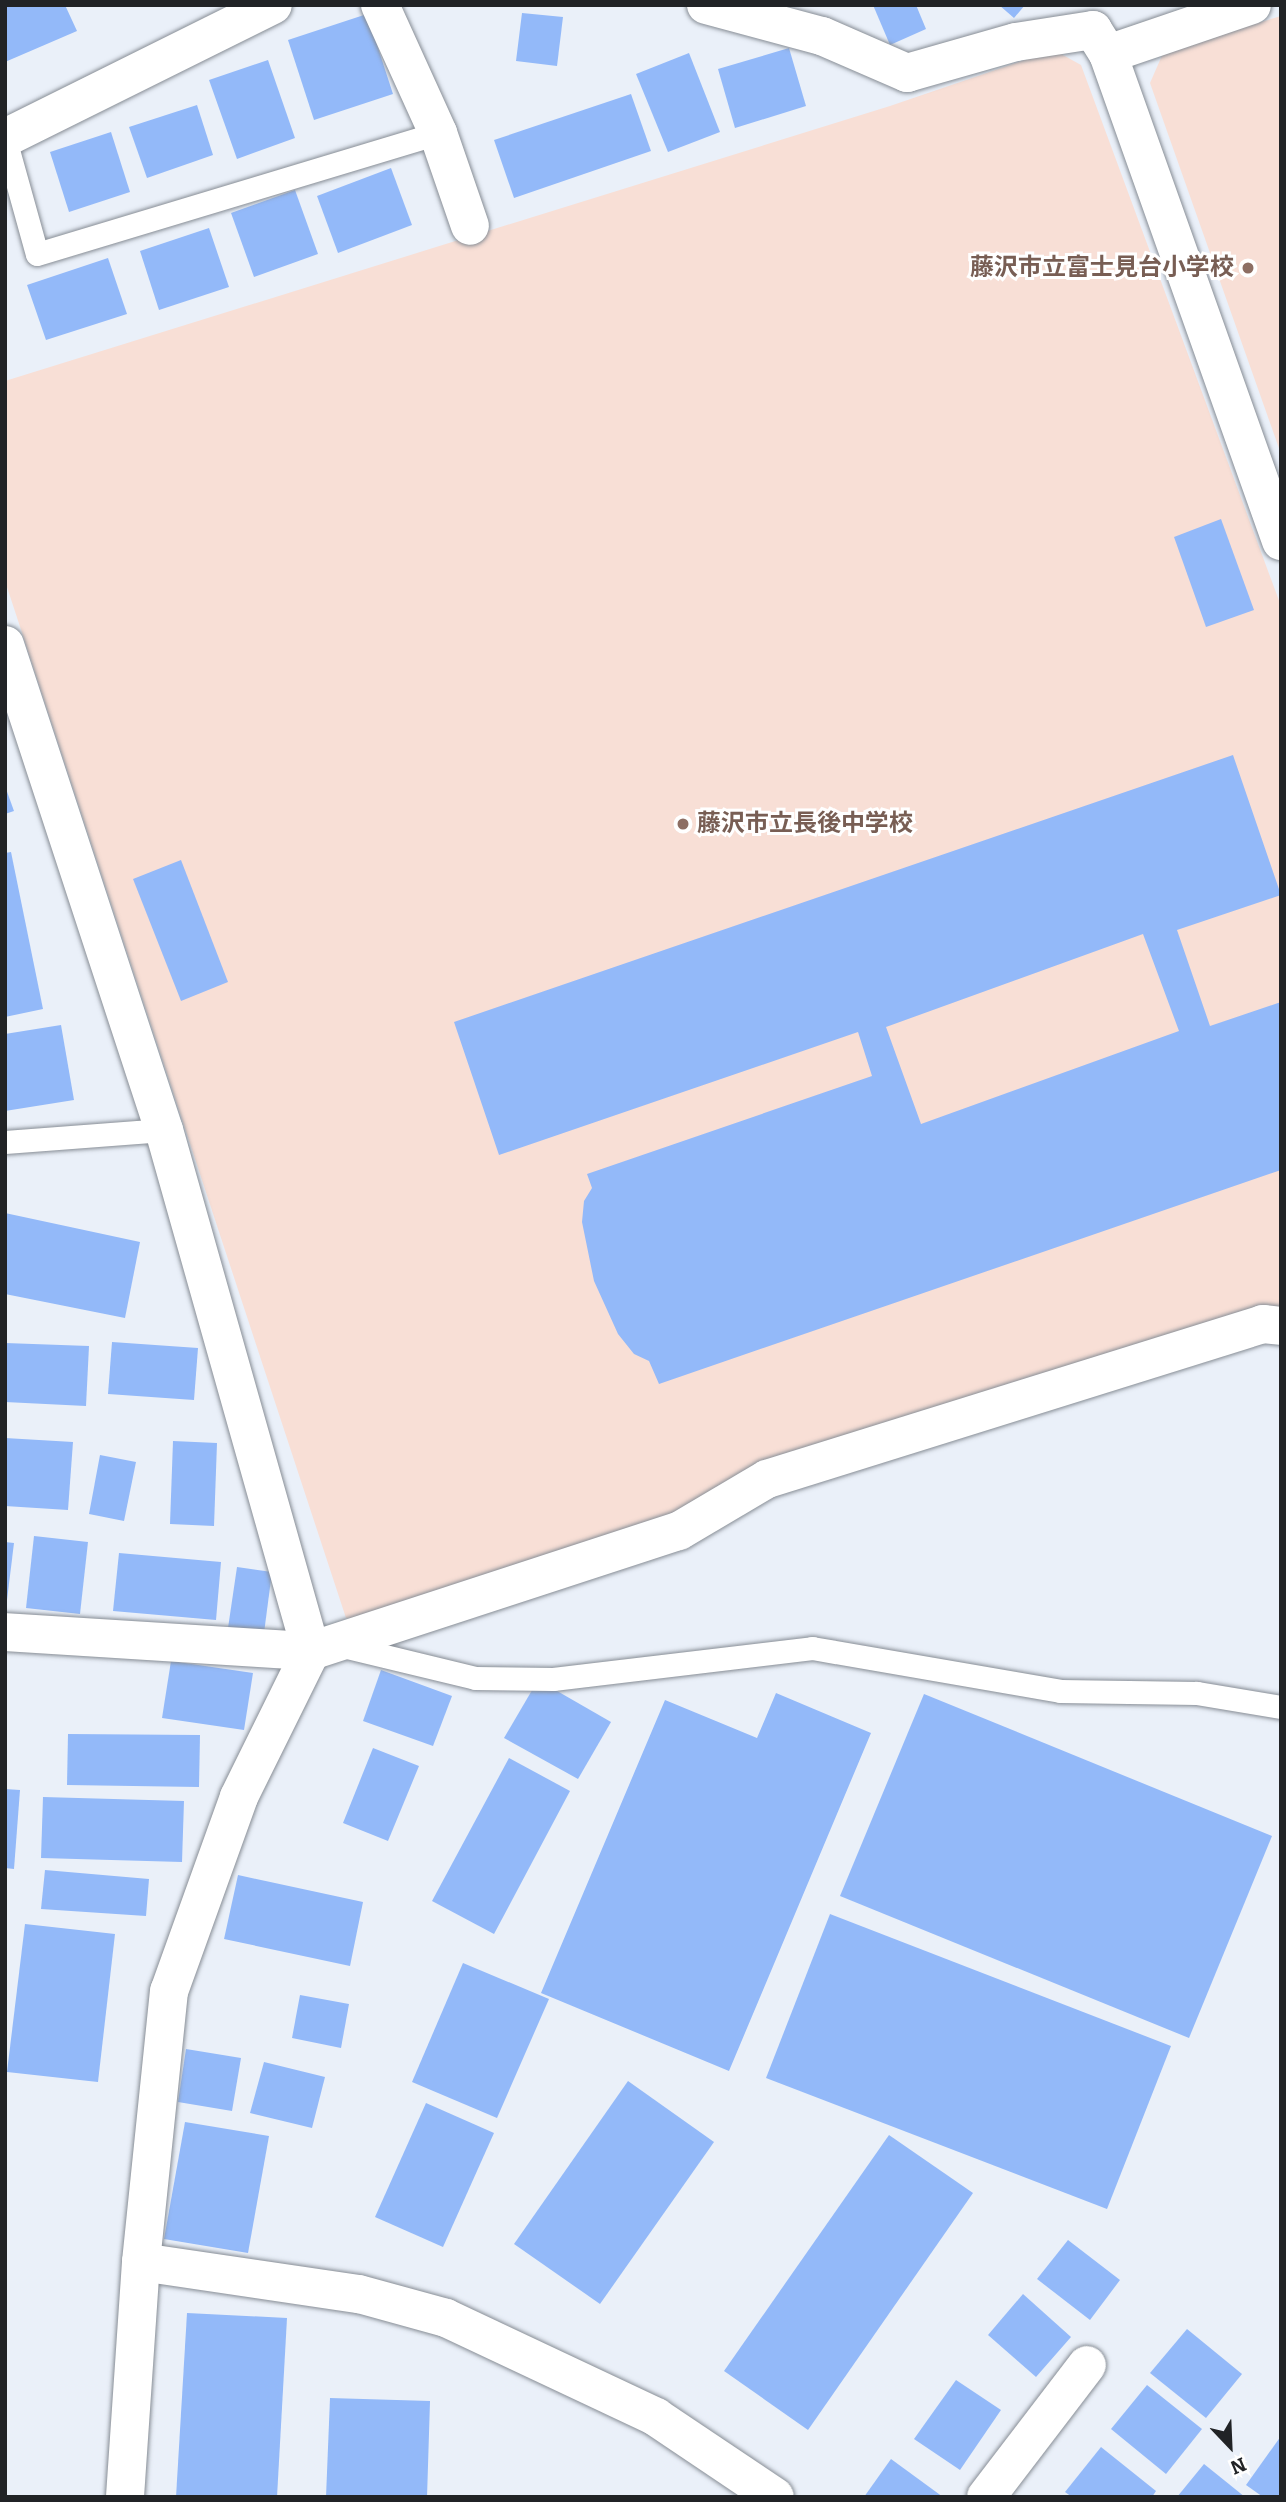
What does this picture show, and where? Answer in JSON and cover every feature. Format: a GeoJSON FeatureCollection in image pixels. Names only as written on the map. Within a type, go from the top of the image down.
{"type":"FeatureCollection","features":[{"type":"Feature","properties":{"kind":"street"},"geometry":{"type":"LineString","coordinates":[[5,139],[274,5]]}},
{"type":"Feature","properties":{"kind":"street"},"geometry":{"type":"LineString","coordinates":[[380,5],[438,134],[470,226]]}},
{"type":"Feature","properties":{"kind":"street"},"geometry":{"type":"LineString","coordinates":[[706,5],[822,36],[907,73],[1016,42],[1252,5]]}},
{"type":"Feature","properties":{"kind":"street"},"geometry":{"type":"LineString","coordinates":[[1101,30],[1281,541]]}},
{"type":"Feature","properties":{"kind":"street"},"geometry":{"type":"LineString","coordinates":[[5,645],[164,1130],[321,1647],[239,1797],[169,1991],[141,2262],[125,2497]]}},
{"type":"Feature","properties":{"kind":"street"},"geometry":{"type":"LineString","coordinates":[[5,1632],[321,1647],[679,1531],[767,1479],[1263,1324],[1281,1326]]}},
{"type":"Feature","properties":{"kind":"street"},"geometry":{"type":"LineString","coordinates":[[141,2262],[359,2294],[446,2318],[656,2417],[775,2497]]}},
{"type":"Feature","properties":{"kind":"street"},"geometry":{"type":"LineString","coordinates":[[986,2497],[1087,2365]]}},
{"type":"Feature","properties":{"kind":"lane"},"geometry":{"type":"LineString","coordinates":[[5,139],[37,254],[438,134]]}},
{"type":"Feature","properties":{"kind":"lane"},"geometry":{"type":"LineString","coordinates":[[5,1142],[164,1130]]}},
{"type":"Feature","properties":{"kind":"lane"},"geometry":{"type":"LineString","coordinates":[[321,1647],[475,1678],[553,1679],[812,1648],[1060,1691],[1197,1693],[1281,1707]]}},
{"type":"Feature","properties":{"kind":"shaded area","name":"藤沢市立富士見台小学校"},"geometry":{"type":"Polygon","coordinates":[[[1281,16],[1281,454],[1150,83],[1164,51],[1281,16]]]}},
{"type":"Feature","properties":{"kind":"shaded area","name":"藤沢市立長後中学校"},"geometry":{"type":"Polygon","coordinates":[[[1054,50],[1081,65],[1281,606],[1281,1309],[370,1621],[346,1618],[5,581],[5,381],[890,106],[1054,50]]]}},
{"type":"Feature","properties":{"kind":"building"},"geometry":{"type":"Polygon","coordinates":[[[5,5],[65,5],[77,31],[5,62],[5,5]]]}},
{"type":"Feature","properties":{"kind":"building"},"geometry":{"type":"Polygon","coordinates":[[[873,5],[916,5],[926,29],[890,45],[873,5]]]}},
{"type":"Feature","properties":{"kind":"building"},"geometry":{"type":"Polygon","coordinates":[[[999,5],[1025,5],[1014,18],[999,5]]]}},
{"type":"Feature","properties":{"kind":"building"},"geometry":{"type":"Polygon","coordinates":[[[522,13],[563,17],[557,66],[516,61],[522,13]]]}},
{"type":"Feature","properties":{"kind":"building"},"geometry":{"type":"Polygon","coordinates":[[[367,14],[393,94],[314,120],[288,40],[367,14]]]}},
{"type":"Feature","properties":{"kind":"building"},"geometry":{"type":"Polygon","coordinates":[[[789,48],[806,106],[735,128],[718,69],[789,48]]]}},
{"type":"Feature","properties":{"kind":"building"},"geometry":{"type":"Polygon","coordinates":[[[689,53],[720,132],[668,152],[636,74],[689,53]]]}},
{"type":"Feature","properties":{"kind":"building"},"geometry":{"type":"Polygon","coordinates":[[[268,60],[295,138],[237,159],[209,80],[268,60]]]}},
{"type":"Feature","properties":{"kind":"building"},"geometry":{"type":"Polygon","coordinates":[[[631,94],[651,151],[514,198],[494,140],[631,94]]]}},
{"type":"Feature","properties":{"kind":"building"},"geometry":{"type":"Polygon","coordinates":[[[197,105],[213,155],[147,178],[129,127],[197,105]]]}},
{"type":"Feature","properties":{"kind":"building"},"geometry":{"type":"Polygon","coordinates":[[[111,132],[130,192],[69,212],[50,152],[111,132]]]}},
{"type":"Feature","properties":{"kind":"building"},"geometry":{"type":"Polygon","coordinates":[[[391,168],[412,225],[338,253],[317,196],[391,168]]]}},
{"type":"Feature","properties":{"kind":"building"},"geometry":{"type":"Polygon","coordinates":[[[295,190],[318,254],[254,277],[231,213],[295,190]]]}},
{"type":"Feature","properties":{"kind":"building"},"geometry":{"type":"Polygon","coordinates":[[[209,228],[229,287],[159,310],[140,251],[209,228]]]}},
{"type":"Feature","properties":{"kind":"building"},"geometry":{"type":"Polygon","coordinates":[[[108,258],[127,314],[46,340],[27,285],[108,258]]]}},
{"type":"Feature","properties":{"kind":"building"},"geometry":{"type":"Polygon","coordinates":[[[1221,519],[1254,610],[1206,627],[1174,537],[1221,519]]]}},
{"type":"Feature","properties":{"kind":"building"},"geometry":{"type":"Polygon","coordinates":[[[1233,755],[1281,895],[1177,930],[1210,1026],[1281,1002],[1281,1170],[659,1384],[649,1361],[634,1354],[618,1334],[594,1281],[582,1222],[584,1201],[592,1188],[587,1174],[872,1076],[858,1032],[499,1155],[454,1022],[1233,755]],[[1143,934],[886,1027],[921,1124],[1179,1031],[1143,934]]]}},
{"type":"Feature","properties":{"kind":"building"},"geometry":{"type":"Polygon","coordinates":[[[5,786],[14,811],[5,814],[5,786]]]}},
{"type":"Feature","properties":{"kind":"building"},"geometry":{"type":"Polygon","coordinates":[[[11,852],[43,1009],[5,1017],[5,853],[11,852]]]}},
{"type":"Feature","properties":{"kind":"building"},"geometry":{"type":"Polygon","coordinates":[[[181,860],[228,982],[181,1001],[133,879],[181,860]]]}},
{"type":"Feature","properties":{"kind":"building"},"geometry":{"type":"Polygon","coordinates":[[[61,1025],[74,1100],[5,1111],[5,1034],[61,1025]]]}},
{"type":"Feature","properties":{"kind":"building"},"geometry":{"type":"Polygon","coordinates":[[[5,1213],[140,1242],[125,1318],[5,1294],[5,1213]]]}},
{"type":"Feature","properties":{"kind":"building"},"geometry":{"type":"Polygon","coordinates":[[[112,1342],[198,1348],[194,1400],[108,1394],[112,1342]]]}},
{"type":"Feature","properties":{"kind":"building"},"geometry":{"type":"Polygon","coordinates":[[[5,1343],[89,1346],[86,1406],[5,1402],[5,1343]]]}},
{"type":"Feature","properties":{"kind":"building"},"geometry":{"type":"Polygon","coordinates":[[[5,1438],[73,1442],[68,1510],[5,1506],[5,1438]]]}},
{"type":"Feature","properties":{"kind":"building"},"geometry":{"type":"Polygon","coordinates":[[[173,1441],[217,1443],[214,1526],[170,1524],[173,1441]]]}},
{"type":"Feature","properties":{"kind":"building"},"geometry":{"type":"Polygon","coordinates":[[[100,1455],[136,1462],[124,1521],[89,1514],[100,1455]]]}},
{"type":"Feature","properties":{"kind":"building"},"geometry":{"type":"Polygon","coordinates":[[[34,1536],[88,1542],[80,1614],[26,1608],[34,1536]]]}},
{"type":"Feature","properties":{"kind":"building"},"geometry":{"type":"Polygon","coordinates":[[[5,1542],[14,1543],[7,1600],[5,1600],[5,1542]]]}},
{"type":"Feature","properties":{"kind":"building"},"geometry":{"type":"Polygon","coordinates":[[[119,1553],[221,1562],[216,1620],[113,1611],[119,1553]]]}},
{"type":"Feature","properties":{"kind":"building"},"geometry":{"type":"Polygon","coordinates":[[[237,1567],[272,1572],[264,1633],[228,1628],[237,1567]]]}},
{"type":"Feature","properties":{"kind":"building"},"geometry":{"type":"Polygon","coordinates":[[[171,1661],[253,1673],[244,1730],[162,1718],[171,1661]]]}},
{"type":"Feature","properties":{"kind":"building"},"geometry":{"type":"Polygon","coordinates":[[[381,1670],[452,1696],[433,1746],[363,1721],[381,1670]]]}},
{"type":"Feature","properties":{"kind":"building"},"geometry":{"type":"Polygon","coordinates":[[[538,1680],[611,1722],[578,1779],[504,1738],[538,1680]]]}},
{"type":"Feature","properties":{"kind":"building"},"geometry":{"type":"Polygon","coordinates":[[[776,1693],[871,1733],[729,2071],[541,1993],[665,1700],[757,1738],[776,1693]]]}},
{"type":"Feature","properties":{"kind":"building"},"geometry":{"type":"Polygon","coordinates":[[[924,1694],[1272,1836],[1189,2038],[840,1896],[924,1694]]]}},
{"type":"Feature","properties":{"kind":"building"},"geometry":{"type":"Polygon","coordinates":[[[68,1734],[200,1735],[199,1787],[67,1785],[68,1734]]]}},
{"type":"Feature","properties":{"kind":"building"},"geometry":{"type":"Polygon","coordinates":[[[373,1748],[419,1766],[388,1841],[343,1823],[373,1748]]]}},
{"type":"Feature","properties":{"kind":"building"},"geometry":{"type":"Polygon","coordinates":[[[509,1758],[570,1791],[494,1934],[432,1901],[509,1758]]]}},
{"type":"Feature","properties":{"kind":"building"},"geometry":{"type":"Polygon","coordinates":[[[5,1789],[20,1790],[14,1869],[5,1868],[5,1789]]]}},
{"type":"Feature","properties":{"kind":"building"},"geometry":{"type":"Polygon","coordinates":[[[43,1797],[184,1801],[182,1862],[41,1858],[43,1797]]]}},
{"type":"Feature","properties":{"kind":"building"},"geometry":{"type":"Polygon","coordinates":[[[45,1870],[149,1879],[146,1916],[41,1909],[45,1870]]]}},
{"type":"Feature","properties":{"kind":"building"},"geometry":{"type":"Polygon","coordinates":[[[238,1875],[363,1902],[350,1966],[224,1939],[238,1875]]]}},
{"type":"Feature","properties":{"kind":"building"},"geometry":{"type":"Polygon","coordinates":[[[830,1914],[1171,2046],[1107,2209],[766,2078],[830,1914]]]}},
{"type":"Feature","properties":{"kind":"building"},"geometry":{"type":"Polygon","coordinates":[[[25,1924],[115,1934],[98,2082],[7,2072],[25,1924]]]}},
{"type":"Feature","properties":{"kind":"building"},"geometry":{"type":"Polygon","coordinates":[[[463,1963],[549,1999],[497,2118],[412,2082],[463,1963]]]}},
{"type":"Feature","properties":{"kind":"building"},"geometry":{"type":"Polygon","coordinates":[[[300,1995],[349,2004],[341,2048],[292,2038],[300,1995]]]}},
{"type":"Feature","properties":{"kind":"building"},"geometry":{"type":"Polygon","coordinates":[[[186,2049],[241,2058],[232,2111],[178,2102],[186,2049]]]}},
{"type":"Feature","properties":{"kind":"building"},"geometry":{"type":"Polygon","coordinates":[[[264,2062],[325,2077],[312,2128],[250,2113],[264,2062]]]}},
{"type":"Feature","properties":{"kind":"building"},"geometry":{"type":"Polygon","coordinates":[[[628,2081],[714,2142],[600,2304],[514,2244],[628,2081]]]}},
{"type":"Feature","properties":{"kind":"building"},"geometry":{"type":"Polygon","coordinates":[[[426,2103],[494,2133],[443,2247],[375,2217],[426,2103]]]}},
{"type":"Feature","properties":{"kind":"building"},"geometry":{"type":"Polygon","coordinates":[[[185,2122],[269,2136],[248,2253],[164,2239],[185,2122]]]}},
{"type":"Feature","properties":{"kind":"building"},"geometry":{"type":"Polygon","coordinates":[[[889,2135],[973,2193],[808,2430],[724,2371],[889,2135]]]}},
{"type":"Feature","properties":{"kind":"building"},"geometry":{"type":"Polygon","coordinates":[[[1068,2240],[1120,2280],[1090,2320],[1037,2279],[1068,2240]]]}},
{"type":"Feature","properties":{"kind":"building"},"geometry":{"type":"Polygon","coordinates":[[[1023,2294],[1071,2337],[1036,2377],[988,2335],[1023,2294]]]}},
{"type":"Feature","properties":{"kind":"building"},"geometry":{"type":"Polygon","coordinates":[[[187,2313],[287,2318],[277,2497],[176,2497],[187,2313]]]}},
{"type":"Feature","properties":{"kind":"building"},"geometry":{"type":"Polygon","coordinates":[[[1187,2329],[1242,2374],[1206,2418],[1150,2373],[1187,2329]]]}},
{"type":"Feature","properties":{"kind":"building"},"geometry":{"type":"Polygon","coordinates":[[[956,2380],[1001,2410],[960,2470],[914,2439],[956,2380]]]}},
{"type":"Feature","properties":{"kind":"building"},"geometry":{"type":"Polygon","coordinates":[[[1147,2385],[1202,2429],[1166,2474],[1111,2429],[1147,2385]]]}},
{"type":"Feature","properties":{"kind":"building"},"geometry":{"type":"Polygon","coordinates":[[[330,2398],[430,2401],[427,2497],[326,2497],[330,2398]]]}},
{"type":"Feature","properties":{"kind":"building"},"geometry":{"type":"Polygon","coordinates":[[[1281,2436],[1281,2497],[1263,2497],[1246,2485],[1281,2436]]]}},
{"type":"Feature","properties":{"kind":"building"},"geometry":{"type":"Polygon","coordinates":[[[1101,2447],[1156,2491],[1152,2497],[1072,2497],[1065,2492],[1101,2447]]]}},
{"type":"Feature","properties":{"kind":"building"},"geometry":{"type":"Polygon","coordinates":[[[891,2459],[943,2497],[864,2497],[891,2459]]]}},
{"type":"Feature","properties":{"kind":"building"},"geometry":{"type":"Polygon","coordinates":[[[1204,2464],[1245,2497],[1177,2497],[1204,2464]]]}},
{"type":"Feature","properties":{"kind":"place","name":"藤沢市立富士見台小学校"},"geometry":{"type":"Point","coordinates":[1248,268]}},
{"type":"Feature","properties":{"kind":"place","name":"藤沢市立長後中学校"},"geometry":{"type":"Point","coordinates":[683,824]}}]}
